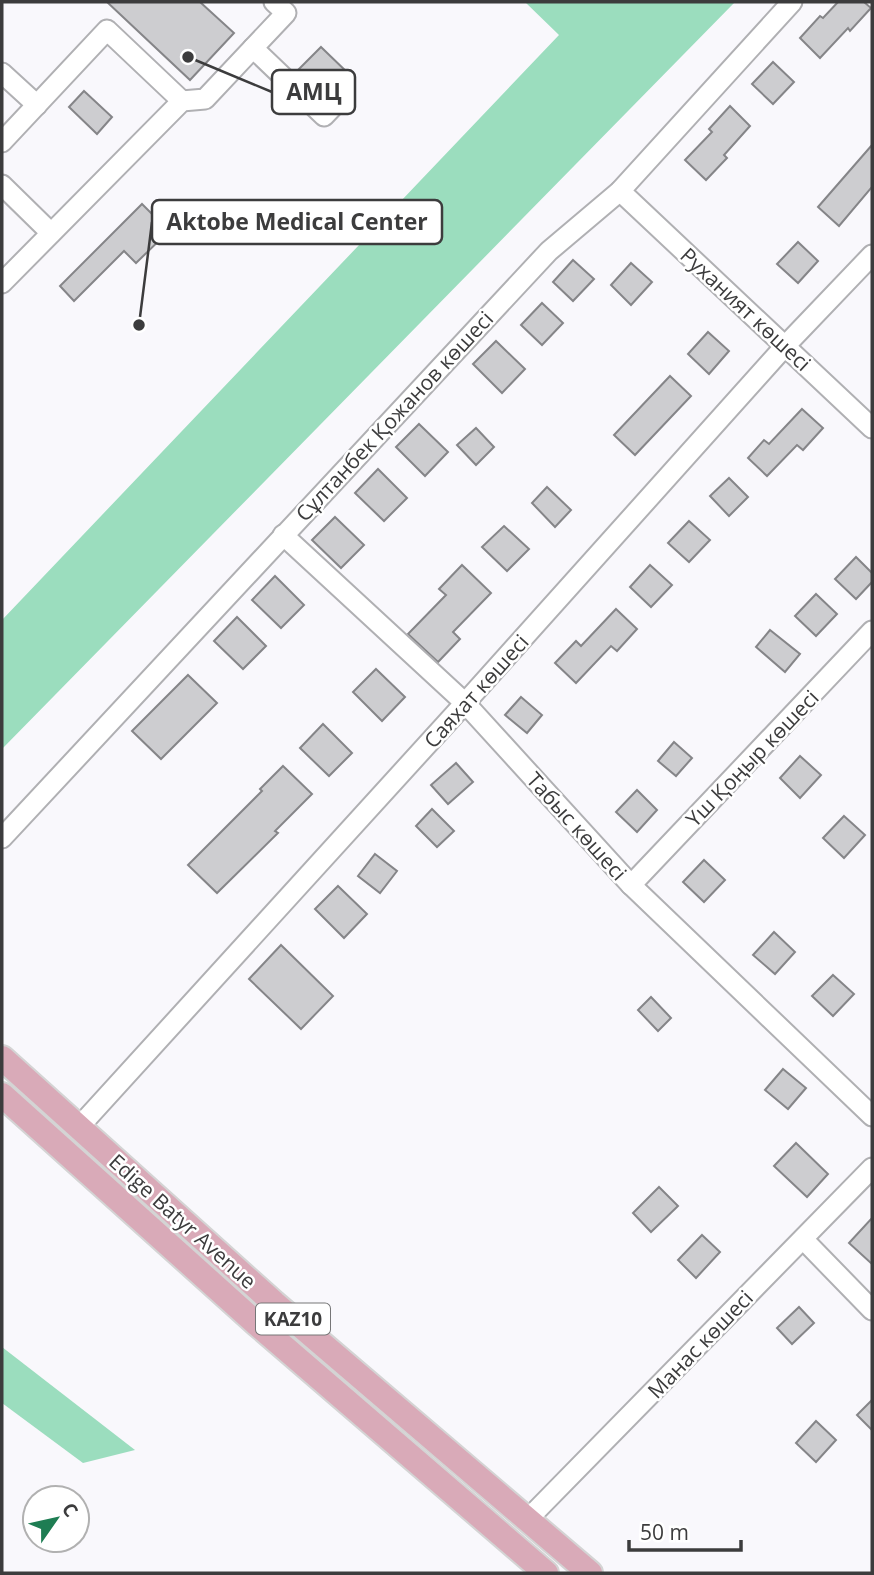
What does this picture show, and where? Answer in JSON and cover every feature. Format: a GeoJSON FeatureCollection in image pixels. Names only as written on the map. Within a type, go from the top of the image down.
{"type":"FeatureCollection","features":[{"type":"Feature","properties":{"kind":"main road","name":"Edige Batyr Avenue"},"geometry":{"type":"LineString","coordinates":[[2,1058],[274,1303],[590,1573]]}},
{"type":"Feature","properties":{"kind":"main road","name":"Edige Batyr Avenue"},"geometry":{"type":"LineString","coordinates":[[2,1095],[257,1324],[546,1573]]}},
{"type":"Feature","properties":{"kind":"street"},"geometry":{"type":"LineString","coordinates":[[2,283],[182,101],[205,99],[286,13],[274,2]]}},
{"type":"Feature","properties":{"kind":"street","name":"Сұлтанбек Қожанов көшесі"},"geometry":{"type":"LineString","coordinates":[[2,838],[549,251],[620,191],[792,2]]}},
{"type":"Feature","properties":{"kind":"street"},"geometry":{"type":"LineString","coordinates":[[2,142],[107,30],[182,101]]}},
{"type":"Feature","properties":{"kind":"street"},"geometry":{"type":"LineString","coordinates":[[253,48],[324,116],[344,95]]}},
{"type":"Feature","properties":{"kind":"street"},"geometry":{"type":"LineString","coordinates":[[2,73],[37,105]]}},
{"type":"Feature","properties":{"kind":"street"},"geometry":{"type":"LineString","coordinates":[[2,185],[51,233]]}},
{"type":"Feature","properties":{"kind":"street","name":"Руханият көшесі"},"geometry":{"type":"LineString","coordinates":[[620,191],[872,428]]}},
{"type":"Feature","properties":{"kind":"street","name":"Саяхат көшесі"},"geometry":{"type":"LineString","coordinates":[[79,1127],[786,345],[872,255]]}},
{"type":"Feature","properties":{"kind":"street","name":"Табыс көшесі"},"geometry":{"type":"LineString","coordinates":[[283,535],[465,703],[631,885],[872,1116]]}},
{"type":"Feature","properties":{"kind":"street","name":"Үш Қоңыр көшесі"},"geometry":{"type":"LineString","coordinates":[[631,885],[872,631]]}},
{"type":"Feature","properties":{"kind":"street","name":"Манас көшесі"},"geometry":{"type":"LineString","coordinates":[[528,1519],[872,1168]]}},
{"type":"Feature","properties":{"kind":"street"},"geometry":{"type":"LineString","coordinates":[[803,1239],[872,1310]]}},
{"type":"Feature","properties":{"kind":"green space"},"geometry":{"type":"Polygon","coordinates":[[[525,2],[735,2],[2,749],[2,620],[559,35],[525,2]]]}},
{"type":"Feature","properties":{"kind":"green space"},"geometry":{"type":"Polygon","coordinates":[[[2,1347],[135,1450],[83,1463],[2,1403],[2,1347]]]}},
{"type":"Feature","properties":{"kind":"building"},"geometry":{"type":"Polygon","coordinates":[[[107,2],[200,2],[234,33],[190,80],[107,2]]]}},
{"type":"Feature","properties":{"kind":"building"},"geometry":{"type":"Polygon","coordinates":[[[838,2],[864,2],[871,8],[820,58],[800,38],[820,16],[823,18],[838,2]]]}},
{"type":"Feature","properties":{"kind":"building"},"geometry":{"type":"Polygon","coordinates":[[[321,47],[351,76],[324,99],[296,72],[321,47]]]}},
{"type":"Feature","properties":{"kind":"building"},"geometry":{"type":"Polygon","coordinates":[[[773,62],[794,82],[773,104],[752,84],[773,62]]]}},
{"type":"Feature","properties":{"kind":"building"},"geometry":{"type":"Polygon","coordinates":[[[84,91],[112,117],[97,134],[69,107],[84,91]]]}},
{"type":"Feature","properties":{"kind":"building"},"geometry":{"type":"Polygon","coordinates":[[[730,106],[750,126],[724,155],[727,158],[706,180],[685,160],[712,132],[709,129],[730,106]]]}},
{"type":"Feature","properties":{"kind":"building"},"geometry":{"type":"Polygon","coordinates":[[[872,145],[872,187],[839,226],[818,207],[872,145]]]}},
{"type":"Feature","properties":{"kind":"building"},"geometry":{"type":"Polygon","coordinates":[[[142,204],[169,231],[136,263],[124,251],[74,301],[60,286],[142,204]]]}},
{"type":"Feature","properties":{"kind":"building"},"geometry":{"type":"Polygon","coordinates":[[[798,242],[818,261],[798,283],[777,264],[798,242]]]}},
{"type":"Feature","properties":{"kind":"building"},"geometry":{"type":"Polygon","coordinates":[[[573,260],[594,279],[573,301],[553,282],[573,260]]]}},
{"type":"Feature","properties":{"kind":"building"},"geometry":{"type":"Polygon","coordinates":[[[631,263],[652,282],[631,305],[611,285],[631,263]]]}},
{"type":"Feature","properties":{"kind":"building"},"geometry":{"type":"Polygon","coordinates":[[[542,303],[563,323],[542,345],[521,325],[542,303]]]}},
{"type":"Feature","properties":{"kind":"building"},"geometry":{"type":"Polygon","coordinates":[[[708,332],[729,351],[709,374],[688,354],[708,332]]]}},
{"type":"Feature","properties":{"kind":"building"},"geometry":{"type":"Polygon","coordinates":[[[496,341],[525,369],[502,393],[473,364],[496,341]]]}},
{"type":"Feature","properties":{"kind":"building"},"geometry":{"type":"Polygon","coordinates":[[[670,376],[691,396],[635,455],[614,435],[670,376]]]}},
{"type":"Feature","properties":{"kind":"building"},"geometry":{"type":"Polygon","coordinates":[[[802,409],[823,428],[803,450],[797,445],[767,476],[748,458],[764,440],[769,444],[802,409]]]}},
{"type":"Feature","properties":{"kind":"building"},"geometry":{"type":"Polygon","coordinates":[[[419,424],[448,452],[425,476],[396,447],[419,424]]]}},
{"type":"Feature","properties":{"kind":"building"},"geometry":{"type":"Polygon","coordinates":[[[476,428],[494,447],[476,465],[457,445],[476,428]]]}},
{"type":"Feature","properties":{"kind":"building"},"geometry":{"type":"Polygon","coordinates":[[[378,469],[407,498],[384,521],[355,493],[378,469]]]}},
{"type":"Feature","properties":{"kind":"building"},"geometry":{"type":"Polygon","coordinates":[[[729,478],[748,497],[729,516],[710,496],[729,478]]]}},
{"type":"Feature","properties":{"kind":"building"},"geometry":{"type":"Polygon","coordinates":[[[547,487],[571,510],[555,527],[532,503],[547,487]]]}},
{"type":"Feature","properties":{"kind":"building"},"geometry":{"type":"Polygon","coordinates":[[[335,517],[364,545],[341,568],[312,540],[335,517]]]}},
{"type":"Feature","properties":{"kind":"building"},"geometry":{"type":"Polygon","coordinates":[[[689,521],[710,540],[689,562],[668,543],[689,521]]]}},
{"type":"Feature","properties":{"kind":"building"},"geometry":{"type":"Polygon","coordinates":[[[504,526],[529,549],[507,571],[482,547],[504,526]]]}},
{"type":"Feature","properties":{"kind":"building"},"geometry":{"type":"Polygon","coordinates":[[[856,557],[872,573],[872,582],[856,599],[835,579],[856,557]]]}},
{"type":"Feature","properties":{"kind":"building"},"geometry":{"type":"Polygon","coordinates":[[[462,565],[491,593],[453,632],[460,639],[438,662],[408,634],[446,595],[439,589],[462,565]]]}},
{"type":"Feature","properties":{"kind":"building"},"geometry":{"type":"Polygon","coordinates":[[[650,565],[672,585],[651,607],[630,587],[650,565]]]}},
{"type":"Feature","properties":{"kind":"building"},"geometry":{"type":"Polygon","coordinates":[[[275,576],[304,605],[281,628],[252,600],[275,576]]]}},
{"type":"Feature","properties":{"kind":"building"},"geometry":{"type":"Polygon","coordinates":[[[816,594],[837,614],[816,636],[795,616],[816,594]]]}},
{"type":"Feature","properties":{"kind":"building"},"geometry":{"type":"Polygon","coordinates":[[[616,609],[637,629],[617,651],[611,646],[576,683],[555,663],[576,641],[581,646],[616,609]]]}},
{"type":"Feature","properties":{"kind":"building"},"geometry":{"type":"Polygon","coordinates":[[[237,617],[266,646],[243,669],[214,641],[237,617]]]}},
{"type":"Feature","properties":{"kind":"building"},"geometry":{"type":"Polygon","coordinates":[[[770,630],[800,654],[785,672],[756,647],[770,630]]]}},
{"type":"Feature","properties":{"kind":"building"},"geometry":{"type":"Polygon","coordinates":[[[376,669],[405,697],[382,721],[353,692],[376,669]]]}},
{"type":"Feature","properties":{"kind":"building"},"geometry":{"type":"Polygon","coordinates":[[[188,675],[217,703],[161,759],[132,731],[188,675]]]}},
{"type":"Feature","properties":{"kind":"building"},"geometry":{"type":"Polygon","coordinates":[[[521,697],[542,715],[527,733],[505,715],[521,697]]]}},
{"type":"Feature","properties":{"kind":"building"},"geometry":{"type":"Polygon","coordinates":[[[323,724],[352,753],[329,776],[300,748],[323,724]]]}},
{"type":"Feature","properties":{"kind":"building"},"geometry":{"type":"Polygon","coordinates":[[[674,742],[692,758],[676,776],[658,761],[674,742]]]}},
{"type":"Feature","properties":{"kind":"building"},"geometry":{"type":"Polygon","coordinates":[[[800,756],[821,775],[800,798],[780,778],[800,756]]]}},
{"type":"Feature","properties":{"kind":"building"},"geometry":{"type":"Polygon","coordinates":[[[456,763],[473,782],[448,804],[431,785],[456,763]]]}},
{"type":"Feature","properties":{"kind":"building"},"geometry":{"type":"Polygon","coordinates":[[[283,766],[312,794],[275,831],[278,833],[217,893],[188,865],[262,791],[260,789],[283,766]]]}},
{"type":"Feature","properties":{"kind":"building"},"geometry":{"type":"Polygon","coordinates":[[[637,790],[657,810],[637,832],[616,812],[637,790]]]}},
{"type":"Feature","properties":{"kind":"building"},"geometry":{"type":"Polygon","coordinates":[[[432,809],[454,831],[437,847],[416,826],[432,809]]]}},
{"type":"Feature","properties":{"kind":"building"},"geometry":{"type":"Polygon","coordinates":[[[844,816],[865,835],[844,858],[823,838],[844,816]]]}},
{"type":"Feature","properties":{"kind":"building"},"geometry":{"type":"Polygon","coordinates":[[[375,854],[397,871],[380,893],[358,876],[375,854]]]}},
{"type":"Feature","properties":{"kind":"building"},"geometry":{"type":"Polygon","coordinates":[[[704,860],[725,880],[704,902],[683,882],[704,860]]]}},
{"type":"Feature","properties":{"kind":"building"},"geometry":{"type":"Polygon","coordinates":[[[338,886],[367,914],[344,938],[315,909],[338,886]]]}},
{"type":"Feature","properties":{"kind":"building"},"geometry":{"type":"Polygon","coordinates":[[[774,932],[795,952],[775,974],[753,955],[774,932]]]}},
{"type":"Feature","properties":{"kind":"building"},"geometry":{"type":"Polygon","coordinates":[[[281,945],[333,996],[301,1029],[249,979],[281,945]]]}},
{"type":"Feature","properties":{"kind":"building"},"geometry":{"type":"Polygon","coordinates":[[[833,975],[854,994],[833,1016],[812,996],[833,975]]]}},
{"type":"Feature","properties":{"kind":"building"},"geometry":{"type":"Polygon","coordinates":[[[651,997],[671,1018],[658,1031],[638,1010],[651,997]]]}},
{"type":"Feature","properties":{"kind":"building"},"geometry":{"type":"Polygon","coordinates":[[[783,1069],[806,1088],[788,1109],[765,1090],[783,1069]]]}},
{"type":"Feature","properties":{"kind":"building"},"geometry":{"type":"Polygon","coordinates":[[[796,1143],[828,1174],[807,1197],[774,1166],[796,1143]]]}},
{"type":"Feature","properties":{"kind":"building"},"geometry":{"type":"Polygon","coordinates":[[[659,1187],[678,1206],[651,1232],[633,1213],[659,1187]]]}},
{"type":"Feature","properties":{"kind":"building"},"geometry":{"type":"Polygon","coordinates":[[[872,1218],[872,1264],[849,1243],[872,1218]]]}},
{"type":"Feature","properties":{"kind":"building"},"geometry":{"type":"Polygon","coordinates":[[[702,1235],[720,1252],[696,1278],[678,1260],[702,1235]]]}},
{"type":"Feature","properties":{"kind":"building"},"geometry":{"type":"Polygon","coordinates":[[[799,1307],[814,1323],[792,1344],[777,1328],[799,1307]]]}},
{"type":"Feature","properties":{"kind":"building"},"geometry":{"type":"Polygon","coordinates":[[[872,1400],[872,1430],[857,1415],[872,1400]]]}},
{"type":"Feature","properties":{"kind":"building"},"geometry":{"type":"Polygon","coordinates":[[[816,1421],[836,1440],[816,1462],[796,1443],[816,1421]]]}},
{"type":"Feature","properties":{"kind":"place","name":"АМЦ"},"geometry":{"type":"Point","coordinates":[188,57]}},
{"type":"Feature","properties":{"kind":"place","name":"Aktobe Medical Center"},"geometry":{"type":"Point","coordinates":[139,325]}}]}
